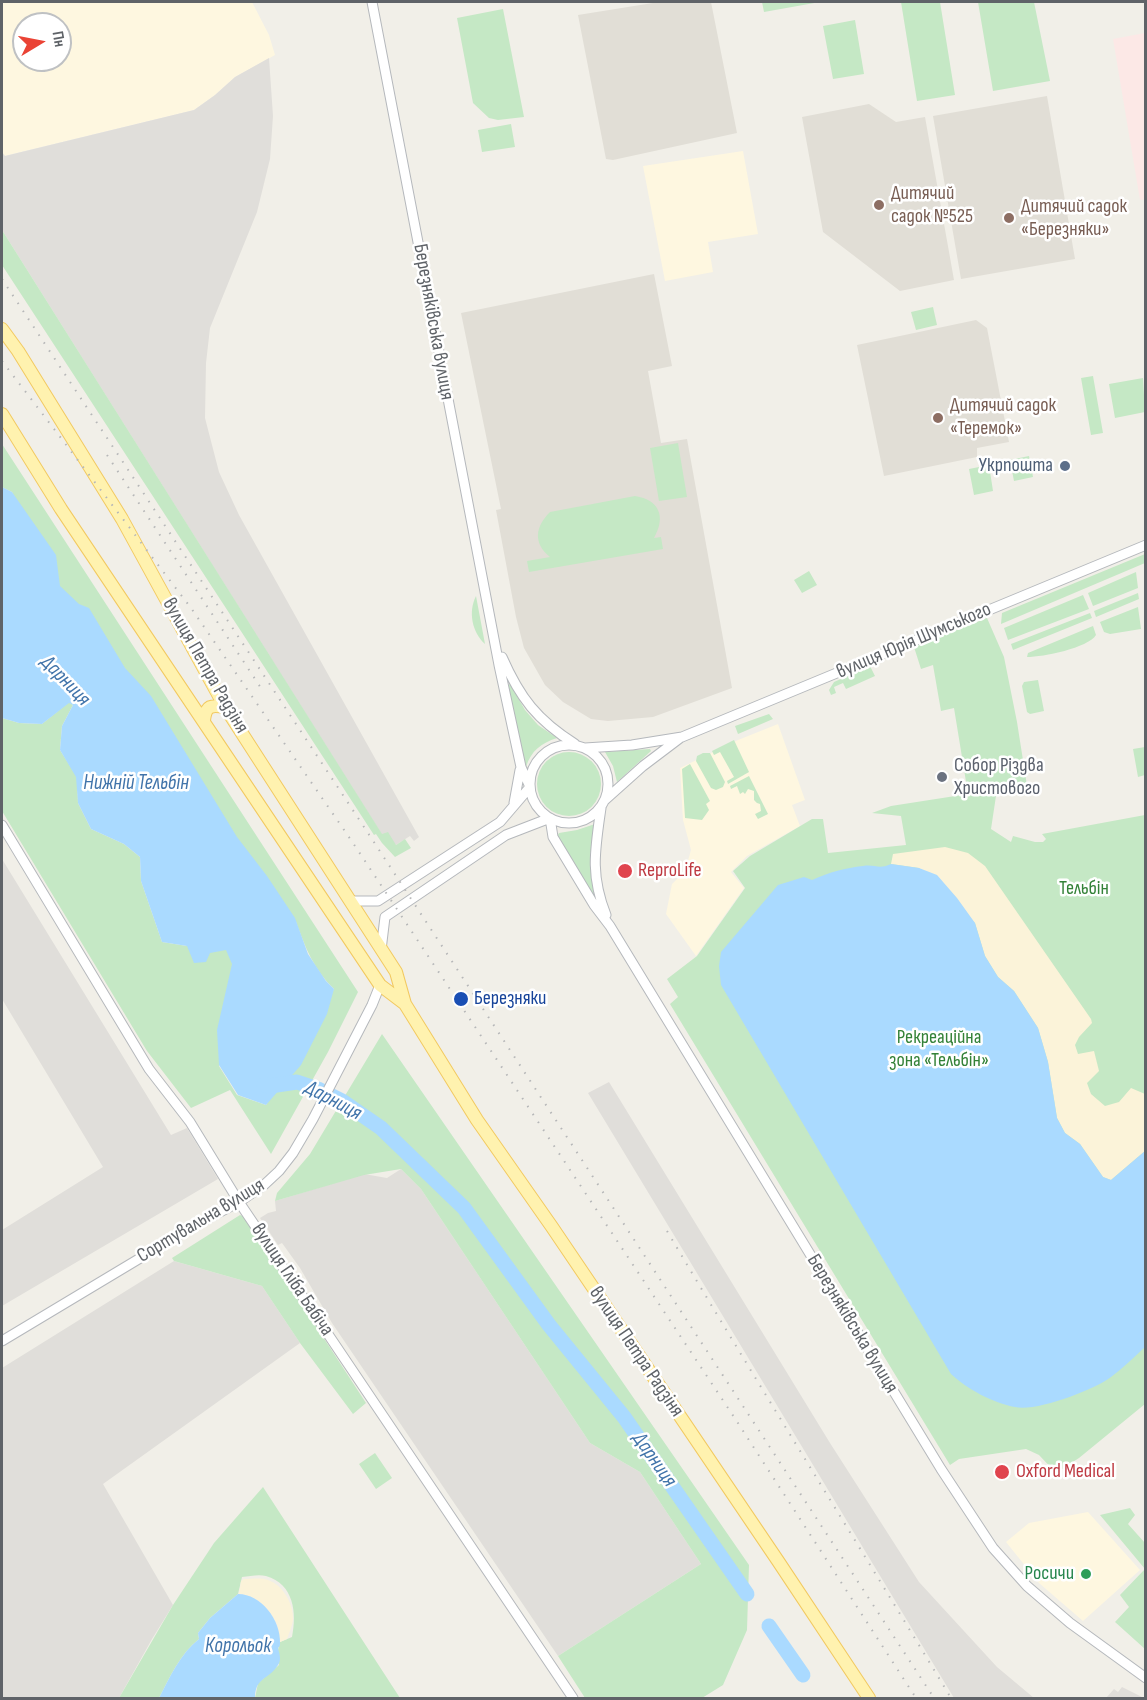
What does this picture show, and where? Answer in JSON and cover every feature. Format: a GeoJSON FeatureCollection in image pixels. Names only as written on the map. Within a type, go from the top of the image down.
{"type":"FeatureCollection","features":[{"type":"Feature","properties":{"kind":"main road","name":"вулиця Петра Радзіня"},"geometry":{"type":"LineString","coordinates":[[2,329],[122,519],[225,706],[396,972],[405,1004],[477,1120],[772,1551],[869,1698]]}},
{"type":"Feature","properties":{"kind":"main road","name":"вулиця Петра Радзіня"},"geometry":{"type":"LineString","coordinates":[[2,414],[61,509],[380,985],[405,1004]]}},
{"type":"Feature","properties":{"kind":"main road"},"geometry":{"type":"LineString","coordinates":[[204,720],[205,711],[209,707],[225,706]]}},
{"type":"Feature","properties":{"kind":"street","name":"Березняківська вулиця"},"geometry":{"type":"LineString","coordinates":[[372,2],[495,642],[521,767],[530,787]]}},
{"type":"Feature","properties":{"kind":"street","name":"вулиця Юрія Шумського"},"geometry":{"type":"LineString","coordinates":[[581,746],[632,745],[682,737],[1146,545]]}},
{"type":"Feature","properties":{"kind":"street","name":"Березняківська вулиця"},"geometry":{"type":"LineString","coordinates":[[495,642],[513,680],[532,709],[548,726],[581,746]]}},
{"type":"Feature","properties":{"kind":"street","name":"вулиця Юрія Шумського"},"geometry":{"type":"LineString","coordinates":[[603,803],[643,766],[682,737]]}},
{"type":"Feature","properties":{"kind":"street"},"geometry":{"type":"LineString","coordinates":[[351,901],[378,901],[497,824],[530,787],[533,768],[544,753],[558,746],[581,746],[596,755],[606,769],[609,787],[603,803],[588,819],[575,823],[550,818],[537,805],[530,787]]}},
{"type":"Feature","properties":{"kind":"street"},"geometry":{"type":"LineString","coordinates":[[510,812],[517,795],[521,767]]}},
{"type":"Feature","properties":{"kind":"street","name":"Березняківська вулиця"},"geometry":{"type":"LineString","coordinates":[[603,803],[594,861],[599,896],[610,926]]}},
{"type":"Feature","properties":{"kind":"street","name":"Березняківська вулиця"},"geometry":{"type":"LineString","coordinates":[[550,818],[553,837],[594,905],[610,926],[941,1469],[983,1534],[1027,1586],[1070,1623],[1146,1678]]}},
{"type":"Feature","properties":{"kind":"street"},"geometry":{"type":"LineString","coordinates":[[381,950],[385,917],[506,835],[550,818]]}},
{"type":"Feature","properties":{"kind":"street","name":"вулиця Гліба Бабіча"},"geometry":{"type":"LineString","coordinates":[[2,825],[149,1069],[190,1122],[239,1202],[573,1698]]}},
{"type":"Feature","properties":{"kind":"street"},"geometry":{"type":"LineString","coordinates":[[516,831],[539,830],[553,837]]}},
{"type":"Feature","properties":{"kind":"street","name":"Сортувальна вулиця"},"geometry":{"type":"LineString","coordinates":[[2,1341],[192,1227],[239,1202],[264,1185],[279,1171],[293,1153],[313,1119],[380,985]]}},
{"type":"Feature","properties":{"kind":"shaded area"},"geometry":{"type":"Polygon","coordinates":[[[2,2],[252,2],[269,35],[275,55],[235,77],[194,110],[4,156],[2,152],[2,2]]]}},
{"type":"Feature","properties":{"kind":"shaded area"},"geometry":{"type":"Polygon","coordinates":[[[659,2],[711,2],[737,133],[613,160],[606,159],[578,15],[659,2]]]}},
{"type":"Feature","properties":{"kind":"shaded area"},"geometry":{"type":"Polygon","coordinates":[[[1145,33],[1146,199],[1140,200],[1113,39],[1145,33]]]}},
{"type":"Feature","properties":{"kind":"shaded area"},"geometry":{"type":"Polygon","coordinates":[[[269,58],[273,116],[270,159],[257,212],[210,328],[206,363],[205,418],[219,472],[239,515],[419,837],[414,841],[410,836],[396,845],[382,835],[2,230],[2,152],[5,156],[194,110],[235,77],[269,58]]]}},
{"type":"Feature","properties":{"kind":"shaded area","name":"Дитячий садок «Березняки»"},"geometry":{"type":"Polygon","coordinates":[[[1047,96],[1075,259],[961,279],[933,116],[1047,96]]]}},
{"type":"Feature","properties":{"kind":"shaded area","name":"Дитячий садок №525"},"geometry":{"type":"Polygon","coordinates":[[[869,104],[896,122],[925,117],[954,280],[900,291],[823,232],[802,117],[869,104]]]}},
{"type":"Feature","properties":{"kind":"shaded area"},"geometry":{"type":"Polygon","coordinates":[[[743,151],[758,234],[708,242],[713,272],[665,281],[643,166],[743,151]]]}},
{"type":"Feature","properties":{"kind":"shaded area"},"geometry":{"type":"Polygon","coordinates":[[[654,274],[672,366],[648,371],[661,443],[687,439],[732,688],[653,717],[608,721],[591,719],[563,702],[545,685],[524,648],[496,510],[501,509],[461,313],[654,274]]]}},
{"type":"Feature","properties":{"kind":"shaded area","name":"Дитячий садок «Теремок»"},"geometry":{"type":"Polygon","coordinates":[[[976,320],[987,328],[1009,442],[977,448],[977,457],[884,476],[857,345],[976,320]]]}},
{"type":"Feature","properties":{"kind":"shaded area"},"geometry":{"type":"Polygon","coordinates":[[[778,724],[805,800],[792,805],[800,826],[747,856],[731,872],[744,888],[696,956],[666,914],[672,884],[685,871],[691,850],[683,820],[680,768],[778,724]]]}},
{"type":"Feature","properties":{"kind":"shaded area"},"geometry":{"type":"Polygon","coordinates":[[[2,859],[171,1135],[187,1128],[218,1179],[2,1306],[2,1230],[103,1167],[2,999],[2,859]]]}},
{"type":"Feature","properties":{"kind":"shaded area"},"geometry":{"type":"Polygon","coordinates":[[[609,1082],[830,1443],[919,1582],[997,1667],[1034,1698],[954,1698],[588,1093],[609,1082]]]}},
{"type":"Feature","properties":{"kind":"shaded area"},"geometry":{"type":"Polygon","coordinates":[[[401,1169],[421,1189],[590,1443],[640,1472],[701,1564],[558,1656],[332,1323],[300,1268],[282,1243],[278,1245],[260,1218],[276,1211],[275,1201],[364,1174],[387,1178],[401,1169]]]}},
{"type":"Feature","properties":{"kind":"shaded area"},"geometry":{"type":"Polygon","coordinates":[[[174,1261],[262,1286],[300,1343],[103,1484],[173,1605],[119,1698],[2,1698],[2,1368],[174,1261]]]}},
{"type":"Feature","properties":{"kind":"shaded area"},"geometry":{"type":"Polygon","coordinates":[[[1088,1512],[1140,1570],[1083,1621],[1039,1583],[1006,1542],[1029,1523],[1088,1512]]]}},
{"type":"Feature","properties":{"kind":"shaded area"},"geometry":{"type":"Polygon","coordinates":[[[1122,1687],[1144,1698],[1106,1698],[1114,1689],[1118,1692],[1122,1687]]]}},
{"type":"Feature","properties":{"kind":"green space"},"geometry":{"type":"Polygon","coordinates":[[[762,2],[820,2],[764,12],[762,2]]]}},
{"type":"Feature","properties":{"kind":"green space"},"geometry":{"type":"Polygon","coordinates":[[[901,2],[940,2],[955,95],[917,101],[901,2]]]}},
{"type":"Feature","properties":{"kind":"green space"},"geometry":{"type":"Polygon","coordinates":[[[978,2],[1034,2],[1050,81],[993,91],[978,2]]]}},
{"type":"Feature","properties":{"kind":"green space"},"geometry":{"type":"Polygon","coordinates":[[[503,9],[524,117],[498,120],[489,118],[473,103],[457,18],[503,9]]]}},
{"type":"Feature","properties":{"kind":"green space"},"geometry":{"type":"Polygon","coordinates":[[[855,20],[864,74],[833,79],[823,26],[855,20]]]}},
{"type":"Feature","properties":{"kind":"green space"},"geometry":{"type":"Polygon","coordinates":[[[511,124],[515,147],[482,152],[478,130],[511,124]]]}},
{"type":"Feature","properties":{"kind":"green space"},"geometry":{"type":"Polygon","coordinates":[[[2,230],[382,834],[388,832],[396,845],[405,839],[411,848],[395,857],[376,834],[374,835],[2,265],[2,230]]]}},
{"type":"Feature","properties":{"kind":"green space"},"geometry":{"type":"Polygon","coordinates":[[[933,307],[937,325],[916,330],[911,312],[933,307]]]}},
{"type":"Feature","properties":{"kind":"green space"},"geometry":{"type":"Polygon","coordinates":[[[1093,376],[1103,433],[1091,435],[1081,378],[1093,376]]]}},
{"type":"Feature","properties":{"kind":"green space"},"geometry":{"type":"Polygon","coordinates":[[[1143,378],[1145,412],[1115,418],[1109,384],[1143,378]]]}},
{"type":"Feature","properties":{"kind":"green space"},"geometry":{"type":"Polygon","coordinates":[[[678,443],[687,497],[659,501],[650,448],[678,443]]]}},
{"type":"Feature","properties":{"kind":"green space"},"geometry":{"type":"Polygon","coordinates":[[[2,444],[358,992],[328,1052],[271,1154],[230,1090],[191,1108],[147,1051],[2,811],[2,718],[19,723],[42,724],[69,702],[73,705],[62,726],[60,750],[77,777],[78,803],[91,829],[124,844],[140,857],[141,881],[162,942],[187,946],[88,675],[12,492],[2,487],[2,444]],[[296,922],[219,1066],[237,1095],[266,1105],[334,989],[316,966],[296,922]]]}},
{"type":"Feature","properties":{"kind":"green space"},"geometry":{"type":"Polygon","coordinates":[[[1029,456],[1033,477],[1014,481],[1010,460],[1029,456]]]}},
{"type":"Feature","properties":{"kind":"green space"},"geometry":{"type":"Polygon","coordinates":[[[989,465],[993,491],[974,495],[969,469],[989,465]]]}},
{"type":"Feature","properties":{"kind":"green space"},"geometry":{"type":"Polygon","coordinates":[[[635,496],[650,501],[658,511],[660,523],[654,538],[661,537],[663,549],[529,572],[527,561],[550,557],[541,546],[538,535],[541,523],[550,512],[635,496]]]}},
{"type":"Feature","properties":{"kind":"green space"},"geometry":{"type":"Polygon","coordinates":[[[1145,554],[1145,563],[1001,624],[1002,613],[1145,554]]]}},
{"type":"Feature","properties":{"kind":"green space"},"geometry":{"type":"Polygon","coordinates":[[[809,571],[817,585],[802,593],[794,580],[809,571]]]}},
{"type":"Feature","properties":{"kind":"green space"},"geometry":{"type":"Polygon","coordinates":[[[1136,572],[1138,588],[1093,606],[1088,593],[1136,572]]]}},
{"type":"Feature","properties":{"kind":"green space"},"geometry":{"type":"Polygon","coordinates":[[[1138,593],[1139,599],[1096,617],[1094,611],[1138,593]]]}},
{"type":"Feature","properties":{"kind":"green space"},"geometry":{"type":"Polygon","coordinates":[[[1083,595],[1089,609],[1008,640],[1004,628],[1083,595]]]}},
{"type":"Feature","properties":{"kind":"green space"},"geometry":{"type":"Polygon","coordinates":[[[476,596],[485,644],[474,628],[472,609],[476,596]]]}},
{"type":"Feature","properties":{"kind":"green space"},"geometry":{"type":"Polygon","coordinates":[[[1138,607],[1141,629],[1110,634],[1104,632],[1100,622],[1138,607]]]}},
{"type":"Feature","properties":{"kind":"green space"},"geometry":{"type":"Polygon","coordinates":[[[1090,613],[1092,618],[1013,650],[1011,644],[1090,613]]]}},
{"type":"Feature","properties":{"kind":"green space","name":"Рекреаційна зона «Тельбін»"},"geometry":{"type":"Polygon","coordinates":[[[987,618],[1004,657],[1028,792],[996,796],[991,829],[1011,842],[1013,836],[1043,842],[1046,839],[1042,834],[1145,815],[1145,1404],[1079,1458],[1056,1473],[1039,1455],[1026,1449],[959,1459],[950,1465],[670,1004],[678,997],[667,979],[697,956],[745,888],[733,871],[750,856],[812,819],[823,819],[828,853],[906,845],[901,816],[872,813],[891,806],[968,794],[954,708],[941,711],[933,665],[921,669],[914,647],[987,618]]]}},
{"type":"Feature","properties":{"kind":"green space"},"geometry":{"type":"Polygon","coordinates":[[[1093,626],[1096,635],[1084,644],[1054,653],[1027,657],[1028,653],[1093,626]]]}},
{"type":"Feature","properties":{"kind":"green space"},"geometry":{"type":"Polygon","coordinates":[[[870,666],[875,676],[846,689],[843,683],[834,687],[836,693],[831,695],[829,690],[834,682],[870,666]]]}},
{"type":"Feature","properties":{"kind":"green space"},"geometry":{"type":"Polygon","coordinates":[[[1038,680],[1044,711],[1030,714],[1027,712],[1022,686],[1024,682],[1038,680]]]}},
{"type":"Feature","properties":{"kind":"green space"},"geometry":{"type":"Polygon","coordinates":[[[510,684],[525,710],[538,725],[557,738],[537,748],[526,767],[508,685],[510,684]]]}},
{"type":"Feature","properties":{"kind":"green space"},"geometry":{"type":"Polygon","coordinates":[[[769,714],[773,719],[738,734],[735,726],[769,714]]]}},
{"type":"Feature","properties":{"kind":"green space"},"geometry":{"type":"Polygon","coordinates":[[[734,740],[749,772],[728,784],[727,781],[734,777],[720,752],[714,755],[712,751],[734,740]]]}},
{"type":"Feature","properties":{"kind":"green space"},"geometry":{"type":"Polygon","coordinates":[[[1145,747],[1145,775],[1138,777],[1133,749],[1145,747]]]}},
{"type":"Feature","properties":{"kind":"green space"},"geometry":{"type":"Polygon","coordinates":[[[650,749],[651,751],[617,782],[613,766],[605,752],[650,749]]]}},
{"type":"Feature","properties":{"kind":"green space"},"geometry":{"type":"Polygon","coordinates":[[[563,752],[575,752],[592,761],[599,772],[601,784],[599,796],[592,807],[575,816],[563,816],[551,811],[542,802],[537,790],[537,778],[542,766],[551,757],[563,752]]]}},
{"type":"Feature","properties":{"kind":"green space"},"geometry":{"type":"Polygon","coordinates":[[[710,753],[725,782],[723,787],[716,790],[711,788],[696,761],[697,756],[710,753]]]}},
{"type":"Feature","properties":{"kind":"green space"},"geometry":{"type":"Polygon","coordinates":[[[690,764],[710,801],[706,804],[709,810],[702,820],[685,818],[682,769],[690,764]]]}},
{"type":"Feature","properties":{"kind":"green space"},"geometry":{"type":"Polygon","coordinates":[[[749,776],[768,814],[758,819],[755,814],[761,811],[760,804],[754,800],[754,791],[748,789],[745,794],[743,792],[740,794],[737,786],[731,789],[730,786],[749,776]]]}},
{"type":"Feature","properties":{"kind":"green space"},"geometry":{"type":"Polygon","coordinates":[[[595,824],[590,858],[596,899],[594,900],[557,836],[559,833],[595,824]]]}},
{"type":"Feature","properties":{"kind":"green space"},"geometry":{"type":"Polygon","coordinates":[[[382,1034],[749,1565],[747,1630],[723,1685],[702,1698],[585,1698],[558,1656],[701,1564],[640,1472],[590,1443],[421,1189],[401,1169],[364,1175],[275,1201],[277,1193],[310,1154],[382,1034]]]}},
{"type":"Feature","properties":{"kind":"green space"},"geometry":{"type":"Polygon","coordinates":[[[240,1215],[245,1217],[366,1403],[353,1414],[300,1343],[262,1286],[174,1261],[172,1258],[240,1215]]]}},
{"type":"Feature","properties":{"kind":"green space"},"geometry":{"type":"Polygon","coordinates":[[[375,1453],[392,1478],[376,1489],[359,1464],[375,1453]]]}},
{"type":"Feature","properties":{"kind":"green space"},"geometry":{"type":"Polygon","coordinates":[[[263,1487],[400,1698],[255,1698],[258,1683],[279,1665],[280,1642],[292,1637],[294,1618],[288,1592],[275,1580],[260,1575],[242,1577],[238,1594],[210,1618],[198,1633],[199,1639],[181,1659],[159,1698],[119,1698],[173,1605],[214,1543],[263,1487]]]}},
{"type":"Feature","properties":{"kind":"green space"},"geometry":{"type":"Polygon","coordinates":[[[1130,1508],[1135,1515],[1128,1524],[1145,1543],[1145,1569],[1100,1515],[1130,1508]]]}},
{"type":"Feature","properties":{"kind":"green space"},"geometry":{"type":"Polygon","coordinates":[[[1145,1569],[1145,1649],[1115,1622],[1129,1607],[1120,1595],[1145,1569]]]}},
{"type":"Feature","properties":{"kind":"sand"},"geometry":{"type":"Polygon","coordinates":[[[945,847],[968,853],[985,866],[1091,1019],[1092,1023],[1075,1045],[1078,1054],[1094,1051],[1099,1071],[1087,1083],[1091,1094],[1105,1106],[1119,1102],[1131,1088],[1145,1094],[1145,1151],[1111,1180],[1103,1177],[1080,1144],[1065,1133],[1057,1118],[1048,1062],[1038,1028],[1014,991],[998,977],[985,956],[975,923],[919,868],[891,864],[893,854],[945,847]]]}},
{"type":"Feature","properties":{"kind":"sand"},"geometry":{"type":"Polygon","coordinates":[[[244,1579],[270,1581],[286,1595],[293,1614],[287,1639],[280,1642],[277,1624],[265,1607],[251,1596],[239,1594],[241,1581],[244,1579]]]}},
{"type":"Feature","properties":{"kind":"water","name":"Нижній Тельбін"},"geometry":{"type":"Polygon","coordinates":[[[2,487],[12,492],[56,555],[60,586],[79,604],[89,608],[125,668],[151,696],[237,837],[295,918],[308,954],[334,989],[327,1014],[301,1065],[266,1105],[238,1095],[219,1065],[217,1030],[232,964],[226,950],[210,953],[206,962],[194,963],[187,946],[162,942],[141,881],[140,857],[124,844],[91,829],[78,803],[76,777],[60,750],[62,726],[73,705],[69,703],[42,724],[19,723],[2,718],[2,487]]]}},
{"type":"Feature","properties":{"kind":"water"},"geometry":{"type":"Polygon","coordinates":[[[891,864],[919,868],[937,875],[975,923],[985,956],[998,977],[1014,991],[1038,1028],[1048,1062],[1057,1118],[1065,1133],[1080,1144],[1103,1177],[1111,1180],[1145,1151],[1145,1347],[1111,1377],[1092,1388],[1064,1399],[1024,1408],[1015,1407],[981,1395],[951,1374],[721,985],[719,966],[721,952],[778,885],[804,877],[812,880],[850,868],[883,867],[891,864]]]}},
{"type":"Feature","properties":{"kind":"water","name":"Корольок"},"geometry":{"type":"Polygon","coordinates":[[[238,1594],[254,1598],[262,1603],[273,1617],[279,1634],[279,1663],[257,1686],[255,1698],[159,1698],[181,1659],[199,1639],[198,1633],[210,1618],[238,1594]]]}},
{"type":"Feature","properties":{"kind":"waterway","name":"Дарниця"},"geometry":{"type":"LineString","coordinates":[[264,1085],[297,1082],[342,1101],[381,1128],[464,1208],[549,1325],[624,1417],[747,1594]]}},
{"type":"Feature","properties":{"kind":"waterway","name":"Дарниця"},"geometry":{"type":"LineString","coordinates":[[769,1626],[803,1675]]}},
{"type":"Feature","properties":{"kind":"railway"},"geometry":{"type":"LineString","coordinates":[[2,279],[934,1698]]}},
{"type":"Feature","properties":{"kind":"railway"},"geometry":{"type":"LineString","coordinates":[[2,361],[191,608],[351,840],[734,1417],[916,1698]]}},
{"type":"Feature","properties":{"kind":"railway"},"geometry":{"type":"LineString","coordinates":[[107,455],[261,688]]}},
{"type":"Feature","properties":{"kind":"railway"},"geometry":{"type":"LineString","coordinates":[[667,1231],[951,1698]]}},
{"type":"Feature","properties":{"kind":"place","name":"Дитячий садок №525"},"geometry":{"type":"Point","coordinates":[879,205]}},
{"type":"Feature","properties":{"kind":"place","name":"Дитячий садок «Березняки»"},"geometry":{"type":"Point","coordinates":[1009,218]}},
{"type":"Feature","properties":{"kind":"place","name":"Дитячий садок «Теремок»"},"geometry":{"type":"Point","coordinates":[938,418]}},
{"type":"Feature","properties":{"kind":"place","name":"Укрпошта"},"geometry":{"type":"Point","coordinates":[1065,466]}},
{"type":"Feature","properties":{"kind":"place","name":"Собор Різдва Христового"},"geometry":{"type":"Point","coordinates":[942,777]}},
{"type":"Feature","properties":{"kind":"place","name":"ReproLife"},"geometry":{"type":"Point","coordinates":[625,871]}},
{"type":"Feature","properties":{"kind":"place","name":"Березняки"},"geometry":{"type":"Point","coordinates":[461,999]}},
{"type":"Feature","properties":{"kind":"place","name":"Oxford Medical"},"geometry":{"type":"Point","coordinates":[1002,1472]}},
{"type":"Feature","properties":{"kind":"place","name":"Росичи"},"geometry":{"type":"Point","coordinates":[1086,1574]}},
{"type":"Feature","properties":{"kind":"park label","name":"Тельбін"},"geometry":{"type":"Point","coordinates":[1084,889]}}]}
